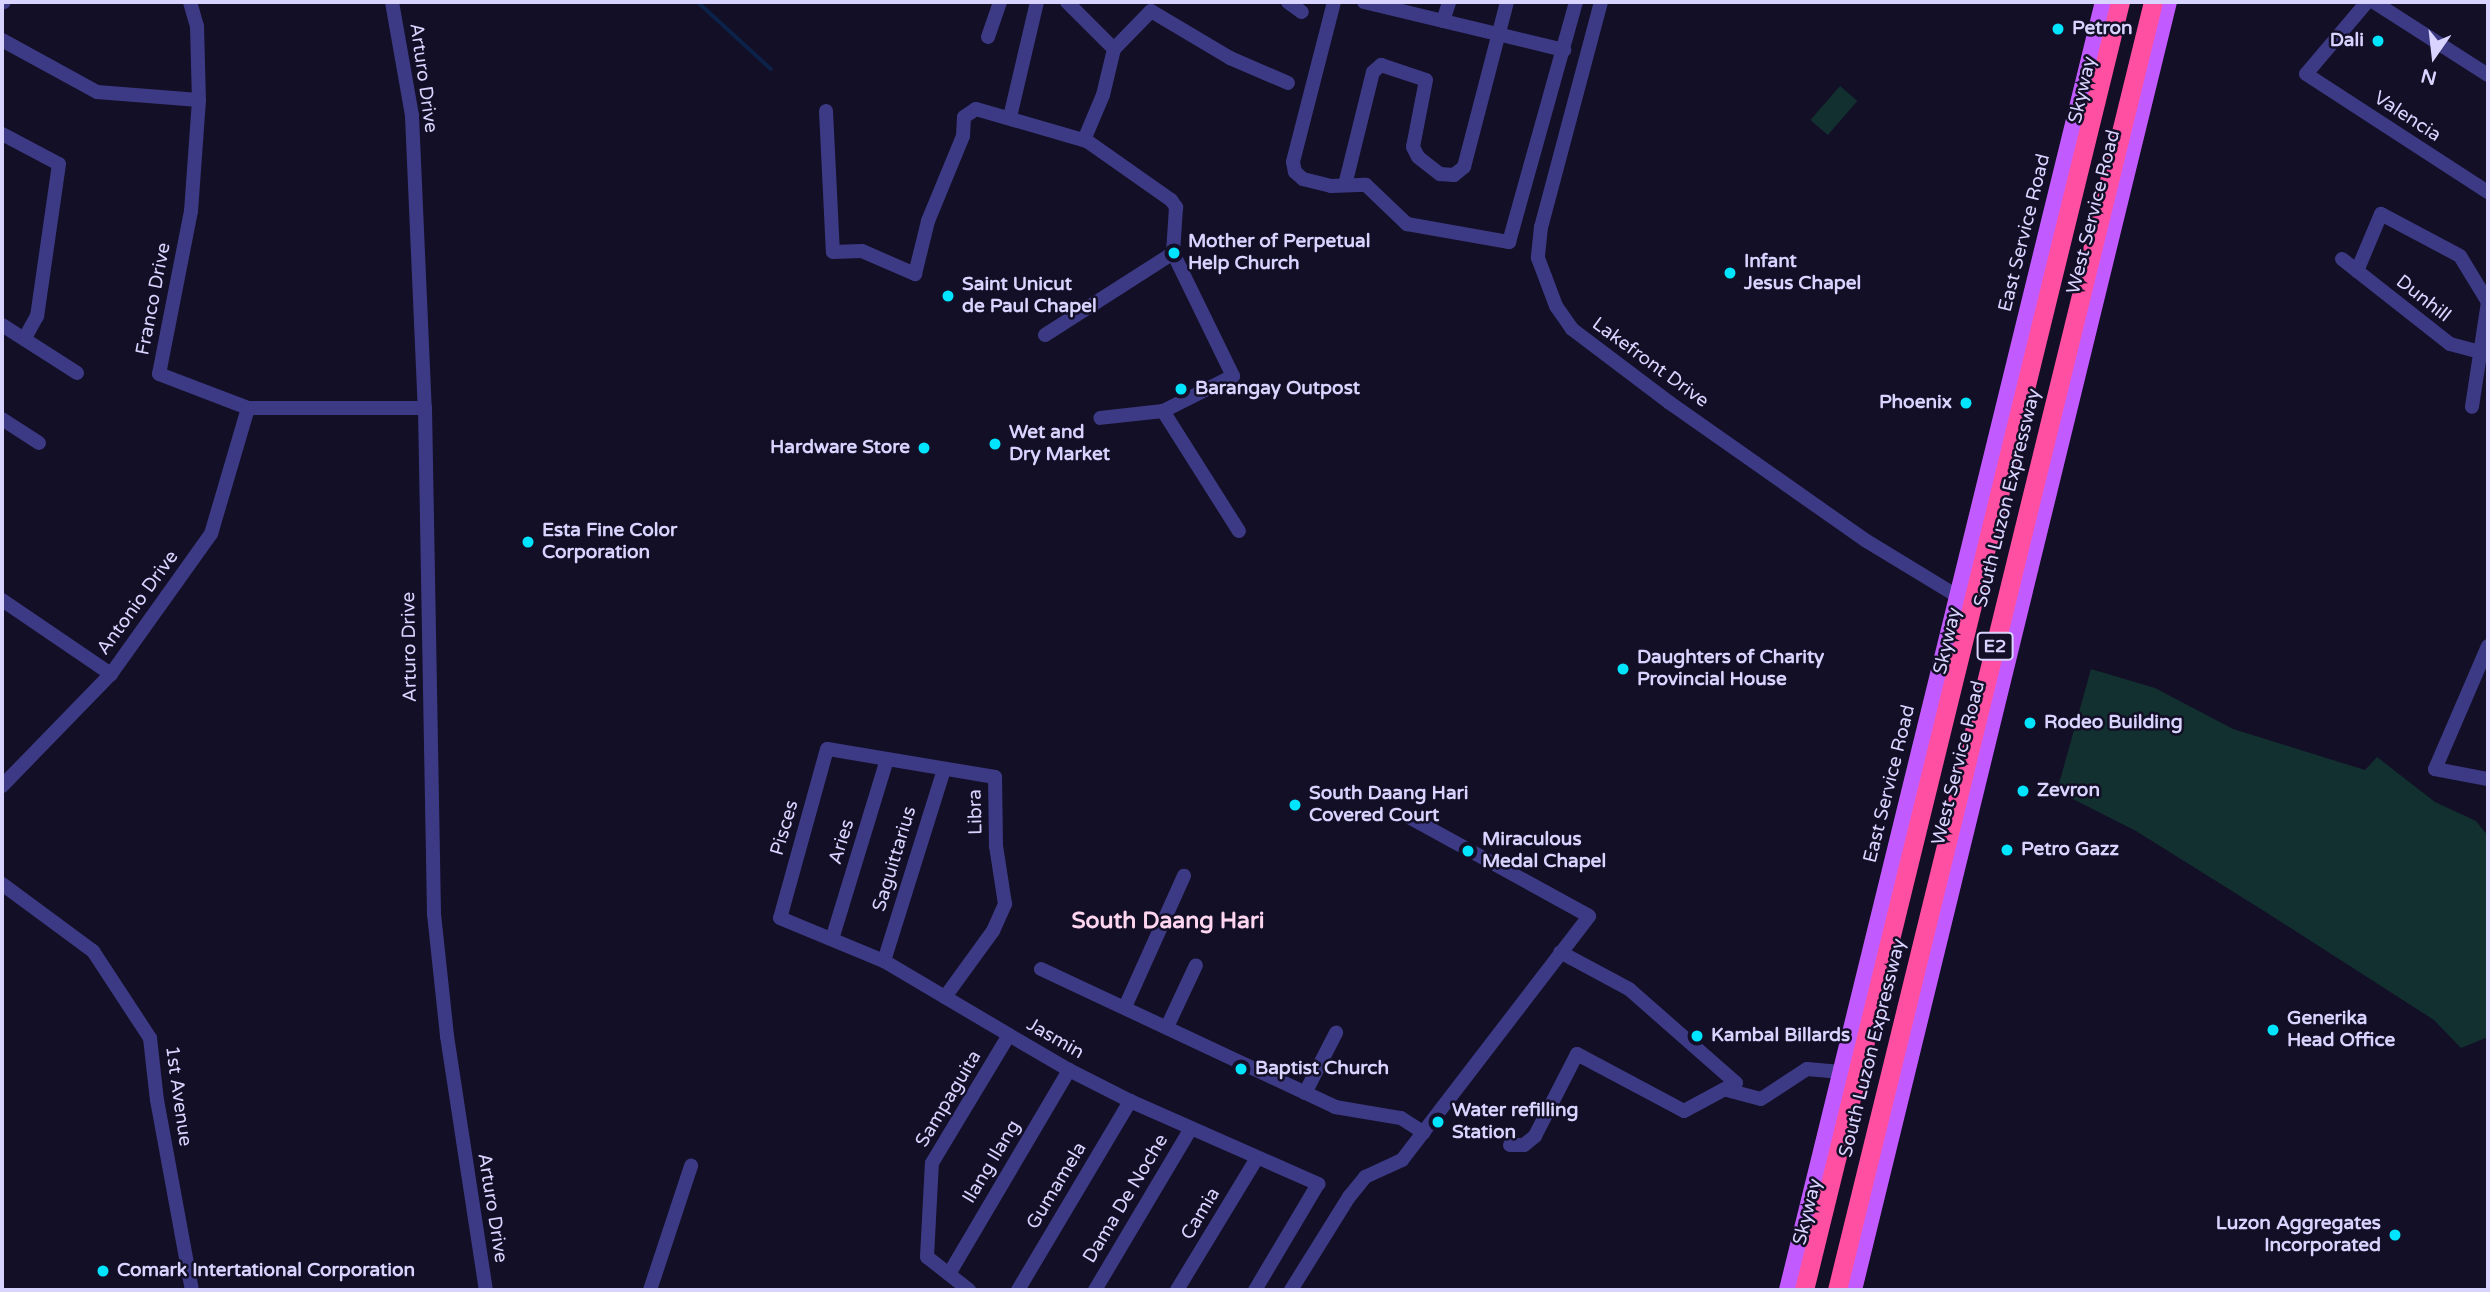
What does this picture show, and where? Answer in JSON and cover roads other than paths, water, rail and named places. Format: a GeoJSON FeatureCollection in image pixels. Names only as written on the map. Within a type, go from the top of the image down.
{"type":"FeatureCollection","features":[{"type":"Feature","properties":{"kind":"highway","name":"South Luzon Expressway"},"geometry":{"type":"LineString","coordinates":[[1804,1290],[2120,2]]}},
{"type":"Feature","properties":{"kind":"highway","name":"Skyway"},"geometry":{"type":"LineString","coordinates":[[1812,1290],[2127,2]]}},
{"type":"Feature","properties":{"kind":"highway","name":"Skyway"},"geometry":{"type":"LineString","coordinates":[[1827,1290],[2142,2]]}},
{"type":"Feature","properties":{"kind":"highway","name":"South Luzon Expressway"},"geometry":{"type":"LineString","coordinates":[[1837,1290],[2153,2]]}},
{"type":"Feature","properties":{"kind":"main road","name":"East Service Road"},"geometry":{"type":"LineString","coordinates":[[1788,1290],[2104,2]]}},
{"type":"Feature","properties":{"kind":"main road","name":"West Service Road"},"geometry":{"type":"LineString","coordinates":[[1853,1290],[2168,2]]}},
{"type":"Feature","properties":{"kind":"street","name":"Franco Drive"},"geometry":{"type":"LineString","coordinates":[[190,2],[197,26],[199,100],[191,211],[159,374],[248,408],[425,408]]}},
{"type":"Feature","properties":{"kind":"street","name":"Arturo Drive"},"geometry":{"type":"LineString","coordinates":[[392,2],[412,116],[425,408],[434,914],[447,1036],[486,1290]]}},
{"type":"Feature","properties":{"kind":"street"},"geometry":{"type":"LineString","coordinates":[[988,37],[1000,2]]}},
{"type":"Feature","properties":{"kind":"street"},"geometry":{"type":"LineString","coordinates":[[1010,117],[1037,2]]}},
{"type":"Feature","properties":{"kind":"street"},"geometry":{"type":"LineString","coordinates":[[1067,2],[1114,49]]}},
{"type":"Feature","properties":{"kind":"street"},"geometry":{"type":"LineString","coordinates":[[1288,2],[1302,12]]}},
{"type":"Feature","properties":{"kind":"street"},"geometry":{"type":"LineString","coordinates":[[1334,2],[1293,162],[1303,178],[1373,189],[1407,224],[1509,242],[1576,2]]}},
{"type":"Feature","properties":{"kind":"street"},"geometry":{"type":"LineString","coordinates":[[1364,2],[1390,5],[1443,21],[1564,50]]}},
{"type":"Feature","properties":{"kind":"street"},"geometry":{"type":"LineString","coordinates":[[1443,21],[1449,2]]}},
{"type":"Feature","properties":{"kind":"street"},"geometry":{"type":"LineString","coordinates":[[1345,185],[1373,72],[1381,65],[1426,80],[1413,147],[1418,157],[1440,174],[1454,175],[1464,167],[1507,2]]}},
{"type":"Feature","properties":{"kind":"street","name":"Lakefront Drive"},"geometry":{"type":"LineString","coordinates":[[1601,2],[1541,228],[1538,258],[1556,306],[1572,330],[1670,403],[1866,540],[1957,596]]}},
{"type":"Feature","properties":{"kind":"street","name":"Valencia"},"geometry":{"type":"LineString","coordinates":[[2367,2],[2306,74],[2488,192]]}},
{"type":"Feature","properties":{"kind":"street"},"geometry":{"type":"LineString","coordinates":[[2374,2],[2488,75]]}},
{"type":"Feature","properties":{"kind":"street"},"geometry":{"type":"LineString","coordinates":[[1084,140],[1103,96],[1114,49],[1149,6],[1230,58],[1288,83]]}},
{"type":"Feature","properties":{"kind":"street"},"geometry":{"type":"LineString","coordinates":[[2,40],[97,92],[199,100]]}},
{"type":"Feature","properties":{"kind":"street"},"geometry":{"type":"LineString","coordinates":[[826,111],[833,252],[862,251],[915,274],[928,221],[963,136],[964,117],[976,109],[1084,140],[1171,200],[1176,207],[1173,253],[1233,376],[1163,411],[1100,418]]}},
{"type":"Feature","properties":{"kind":"street"},"geometry":{"type":"LineString","coordinates":[[2,134],[59,164],[37,316],[24,339]]}},
{"type":"Feature","properties":{"kind":"street"},"geometry":{"type":"LineString","coordinates":[[2357,271],[2381,215],[2454,251],[2488,302],[2484,353],[2472,407]]}},
{"type":"Feature","properties":{"kind":"street"},"geometry":{"type":"LineString","coordinates":[[1045,335],[1173,253]]}},
{"type":"Feature","properties":{"kind":"street","name":"Dunhill"},"geometry":{"type":"LineString","coordinates":[[2342,259],[2450,344],[2484,353]]}},
{"type":"Feature","properties":{"kind":"street"},"geometry":{"type":"LineString","coordinates":[[2,325],[77,373]]}},
{"type":"Feature","properties":{"kind":"street","name":"Antonio Drive"},"geometry":{"type":"LineString","coordinates":[[2,786],[111,674],[211,534],[248,408]]}},
{"type":"Feature","properties":{"kind":"street"},"geometry":{"type":"LineString","coordinates":[[1163,411],[1239,531]]}},
{"type":"Feature","properties":{"kind":"street"},"geometry":{"type":"LineString","coordinates":[[2,419],[40,443]]}},
{"type":"Feature","properties":{"kind":"street"},"geometry":{"type":"LineString","coordinates":[[2,600],[111,674]]}},
{"type":"Feature","properties":{"kind":"street"},"geometry":{"type":"LineString","coordinates":[[2488,646],[2435,769],[2488,779]]}},
{"type":"Feature","properties":{"kind":"street","name":"Libra"},"geometry":{"type":"LineString","coordinates":[[827,749],[995,777],[996,846],[1005,904],[993,932],[945,997]]}},
{"type":"Feature","properties":{"kind":"street","name":"Pisces"},"geometry":{"type":"LineString","coordinates":[[780,918],[827,749]]}},
{"type":"Feature","properties":{"kind":"street","name":"Aries"},"geometry":{"type":"LineString","coordinates":[[833,936],[887,759]]}},
{"type":"Feature","properties":{"kind":"street","name":"Saguittarius"},"geometry":{"type":"LineString","coordinates":[[884,961],[944,769]]}},
{"type":"Feature","properties":{"kind":"street"},"geometry":{"type":"LineString","coordinates":[[1291,1290],[1365,1177],[1402,1160],[1589,916],[1407,816]]}},
{"type":"Feature","properties":{"kind":"street"},"geometry":{"type":"LineString","coordinates":[[1125,1007],[1184,876]]}},
{"type":"Feature","properties":{"kind":"street","name":"1st Avenue"},"geometry":{"type":"LineString","coordinates":[[2,884],[93,951],[150,1038],[157,1100],[192,1290]]}},
{"type":"Feature","properties":{"kind":"street","name":"Jasmin"},"geometry":{"type":"LineString","coordinates":[[780,918],[833,936],[884,961],[1069,1070],[1130,1101],[1318,1184],[1255,1290]]}},
{"type":"Feature","properties":{"kind":"street"},"geometry":{"type":"LineString","coordinates":[[1510,1145],[1524,1145],[1535,1136],[1577,1054],[1684,1111],[1727,1090],[1735,1082],[1629,989],[1560,952]]}},
{"type":"Feature","properties":{"kind":"street"},"geometry":{"type":"LineString","coordinates":[[1167,1027],[1196,965]]}},
{"type":"Feature","properties":{"kind":"street"},"geometry":{"type":"LineString","coordinates":[[1041,969],[1305,1093],[1351,1111],[1401,1118],[1424,1133]]}},
{"type":"Feature","properties":{"kind":"street"},"geometry":{"type":"LineString","coordinates":[[1305,1093],[1336,1033]]}},
{"type":"Feature","properties":{"kind":"street","name":"Sampaguita"},"geometry":{"type":"LineString","coordinates":[[969,1290],[927,1257],[932,1163],[1009,1035]]}},
{"type":"Feature","properties":{"kind":"street"},"geometry":{"type":"LineString","coordinates":[[1727,1090],[1761,1099],[1807,1069],[1841,1072]]}},
{"type":"Feature","properties":{"kind":"street","name":"Ilang Ilang"},"geometry":{"type":"LineString","coordinates":[[949,1274],[1069,1070]]}},
{"type":"Feature","properties":{"kind":"street","name":"Gumamela"},"geometry":{"type":"LineString","coordinates":[[1018,1290],[1130,1101]]}},
{"type":"Feature","properties":{"kind":"street","name":"Dama De Noche"},"geometry":{"type":"LineString","coordinates":[[1095,1290],[1191,1128]]}},
{"type":"Feature","properties":{"kind":"street","name":"Camia"},"geometry":{"type":"LineString","coordinates":[[1177,1290],[1257,1158]]}},
{"type":"Feature","properties":{"kind":"street"},"geometry":{"type":"LineString","coordinates":[[650,1290],[691,1166]]}},
{"type":"Feature","properties":{"kind":"waterway"},"geometry":{"type":"LineString","coordinates":[[698,2],[771,69]]}},
{"type":"Feature","properties":{"kind":"place","name":"Petron"},"geometry":{"type":"Point","coordinates":[2058,29]}},
{"type":"Feature","properties":{"kind":"place","name":"Dali"},"geometry":{"type":"Point","coordinates":[2378,41]}},
{"type":"Feature","properties":{"kind":"place","name":"Mother of Perpetual Help Church"},"geometry":{"type":"Point","coordinates":[1174,253]}},
{"type":"Feature","properties":{"kind":"place","name":"Infant Jesus Chapel"},"geometry":{"type":"Point","coordinates":[1730,273]}},
{"type":"Feature","properties":{"kind":"place","name":"Saint Unicut de Paul Chapel"},"geometry":{"type":"Point","coordinates":[948,296]}},
{"type":"Feature","properties":{"kind":"place","name":"Barangay Outpost"},"geometry":{"type":"Point","coordinates":[1181,389]}},
{"type":"Feature","properties":{"kind":"place","name":"Phoenix"},"geometry":{"type":"Point","coordinates":[1966,403]}},
{"type":"Feature","properties":{"kind":"place","name":"Wet and Dry Market"},"geometry":{"type":"Point","coordinates":[995,444]}},
{"type":"Feature","properties":{"kind":"place","name":"Hardware Store"},"geometry":{"type":"Point","coordinates":[924,448]}},
{"type":"Feature","properties":{"kind":"place","name":"Esta Fine Color Corporation"},"geometry":{"type":"Point","coordinates":[528,542]}},
{"type":"Feature","properties":{"kind":"place","name":"Daughters of Charity Provincial House"},"geometry":{"type":"Point","coordinates":[1623,669]}},
{"type":"Feature","properties":{"kind":"place","name":"Rodeo Building"},"geometry":{"type":"Point","coordinates":[2030,723]}},
{"type":"Feature","properties":{"kind":"place","name":"Zevron"},"geometry":{"type":"Point","coordinates":[2023,791]}},
{"type":"Feature","properties":{"kind":"place","name":"South Daang Hari Covered Court"},"geometry":{"type":"Point","coordinates":[1295,805]}},
{"type":"Feature","properties":{"kind":"place","name":"Petro Gazz"},"geometry":{"type":"Point","coordinates":[2007,850]}},
{"type":"Feature","properties":{"kind":"place","name":"Miraculous Medal Chapel"},"geometry":{"type":"Point","coordinates":[1468,851]}},
{"type":"Feature","properties":{"kind":"place","name":"Generika Head Office"},"geometry":{"type":"Point","coordinates":[2273,1030]}},
{"type":"Feature","properties":{"kind":"place","name":"Kambal Billards"},"geometry":{"type":"Point","coordinates":[1697,1036]}},
{"type":"Feature","properties":{"kind":"place","name":"Baptist Church"},"geometry":{"type":"Point","coordinates":[1241,1069]}},
{"type":"Feature","properties":{"kind":"place","name":"Water refilling Station"},"geometry":{"type":"Point","coordinates":[1438,1122]}},
{"type":"Feature","properties":{"kind":"place","name":"Luzon Aggregates Incorporated"},"geometry":{"type":"Point","coordinates":[2395,1235]}},
{"type":"Feature","properties":{"kind":"place","name":"Comark Intertational Corporation"},"geometry":{"type":"Point","coordinates":[103,1271]}},
{"type":"Feature","properties":{"kind":"district","name":"South Daang Hari"},"geometry":{"type":"Point","coordinates":[1168,921]}}]}
